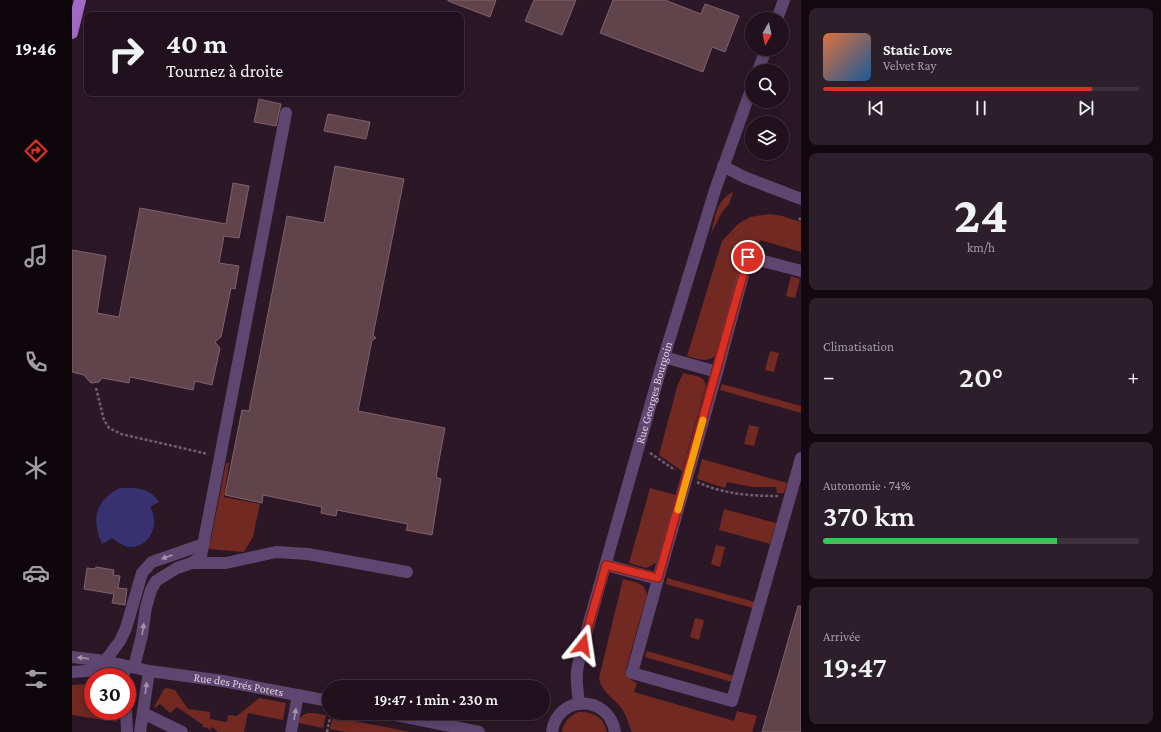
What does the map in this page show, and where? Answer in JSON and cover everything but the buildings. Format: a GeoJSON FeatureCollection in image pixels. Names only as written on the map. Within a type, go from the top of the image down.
{"type":"FeatureCollection","features":[{"type":"Feature","properties":{"kind":"main road"},"geometry":{"type":"LineString","coordinates":[[72,33],[80,0]]}},
{"type":"Feature","properties":{"kind":"street"},"geometry":{"type":"LineString","coordinates":[[780,12],[784,0]]}},
{"type":"Feature","properties":{"kind":"street","name":"Rue Georges Bourgoin"},"geometry":{"type":"LineString","coordinates":[[579,704],[577,681],[579,660],[664,357],[714,190],[745,106]]}},
{"type":"Feature","properties":{"kind":"street"},"geometry":{"type":"LineString","coordinates":[[130,668],[142,635],[146,607],[151,590],[156,581],[178,568],[192,563],[201,556],[286,113]]}},
{"type":"Feature","properties":{"kind":"street"},"geometry":{"type":"LineString","coordinates":[[723,166],[744,177],[801,199]]}},
{"type":"Feature","properties":{"kind":"street"},"geometry":{"type":"LineString","coordinates":[[801,271],[748,257],[632,673],[732,701],[801,458]]}},
{"type":"Feature","properties":{"kind":"street"},"geometry":{"type":"LineString","coordinates":[[664,357],[717,372]]}},
{"type":"Feature","properties":{"kind":"street"},"geometry":{"type":"LineString","coordinates":[[105,661],[120,641],[126,628],[142,573],[152,562],[204,544]]}},
{"type":"Feature","properties":{"kind":"street"},"geometry":{"type":"LineString","coordinates":[[192,563],[226,563],[276,552],[308,554],[407,572]]}},
{"type":"Feature","properties":{"kind":"street"},"geometry":{"type":"LineString","coordinates":[[606,565],[658,578]]}},
{"type":"Feature","properties":{"kind":"street","name":"Rue des Prés Potets"},"geometry":{"type":"LineString","coordinates":[[72,657],[105,661],[120,668]]}},
{"type":"Feature","properties":{"kind":"street","name":"Rue des Prés Potets"},"geometry":{"type":"LineString","coordinates":[[72,672],[84,671]]}},
{"type":"Feature","properties":{"kind":"street"},"geometry":{"type":"LineString","coordinates":[[141,731],[149,671]]}},
{"type":"Feature","properties":{"kind":"street","name":"Rue des Prés Potets"},"geometry":{"type":"LineString","coordinates":[[136,672],[149,671],[223,681],[322,700]]}},
{"type":"Feature","properties":{"kind":"street"},"geometry":{"type":"LineString","coordinates":[[291,732],[298,695]]}},
{"type":"Feature","properties":{"kind":"street"},"geometry":{"type":"LineString","coordinates":[[552,732],[554,724],[560,713],[571,706],[579,704],[594,705],[603,710],[610,719],[614,732]]}},
{"type":"Feature","properties":{"kind":"street"},"geometry":{"type":"LineString","coordinates":[[143,713],[182,732]]}},
{"type":"Feature","properties":{"kind":"street"},"geometry":{"type":"LineString","coordinates":[[126,720],[127,732]]}},
{"type":"Feature","properties":{"kind":"street"},"geometry":{"type":"LineString","coordinates":[[420,720],[479,732]]}},
{"type":"Feature","properties":{"kind":"path"},"geometry":{"type":"LineString","coordinates":[[96,388],[104,420],[109,428],[121,434],[220,457]]}},
{"type":"Feature","properties":{"kind":"path"},"geometry":{"type":"LineString","coordinates":[[638,448],[648,452],[672,469],[699,483],[711,487],[735,494],[752,496],[790,496]]}},
{"type":"Feature","properties":{"kind":"path"},"geometry":{"type":"LineString","coordinates":[[328,732],[330,720]]}},
{"type":"Feature","properties":{"kind":"shaded area"},"geometry":{"type":"Polygon","coordinates":[[[733,192],[729,204],[722,212],[711,234],[717,210],[727,195],[733,192]]]}},
{"type":"Feature","properties":{"kind":"shaded area"},"geometry":{"type":"Polygon","coordinates":[[[771,214],[801,222],[801,252],[760,240],[757,249],[748,251],[743,258],[715,356],[705,360],[687,356],[722,241],[738,224],[750,217],[771,214]]]}},
{"type":"Feature","properties":{"kind":"shaded area"},"geometry":{"type":"Polygon","coordinates":[[[791,276],[800,279],[795,298],[786,296],[791,276]]]}},
{"type":"Feature","properties":{"kind":"shaded area"},"geometry":{"type":"Polygon","coordinates":[[[770,351],[779,353],[774,372],[765,370],[770,351]]]}},
{"type":"Feature","properties":{"kind":"shaded area"},"geometry":{"type":"Polygon","coordinates":[[[683,373],[700,377],[704,380],[706,386],[682,471],[659,455],[677,387],[683,373]]]}},
{"type":"Feature","properties":{"kind":"shaded area"},"geometry":{"type":"Polygon","coordinates":[[[722,384],[801,406],[801,413],[720,390],[722,384]]]}},
{"type":"Feature","properties":{"kind":"shaded area"},"geometry":{"type":"Polygon","coordinates":[[[749,425],[759,427],[754,446],[744,444],[749,425]]]}},
{"type":"Feature","properties":{"kind":"shaded area"},"geometry":{"type":"Polygon","coordinates":[[[702,459],[787,483],[784,493],[777,493],[776,487],[752,487],[727,482],[725,488],[697,479],[702,459]]]}},
{"type":"Feature","properties":{"kind":"shaded area"},"geometry":{"type":"Polygon","coordinates":[[[226,463],[229,463],[224,497],[260,504],[253,537],[244,552],[209,549],[226,463]]]}},
{"type":"Feature","properties":{"kind":"shaded area"},"geometry":{"type":"Polygon","coordinates":[[[120,488],[142,489],[151,493],[159,502],[150,507],[154,519],[153,531],[147,540],[137,546],[125,546],[112,538],[102,544],[99,535],[96,519],[100,505],[105,498],[120,488]]]}},
{"type":"Feature","properties":{"kind":"shaded area"},"geometry":{"type":"Polygon","coordinates":[[[650,488],[676,495],[656,563],[646,568],[629,563],[650,488]]]}},
{"type":"Feature","properties":{"kind":"shaded area"},"geometry":{"type":"Polygon","coordinates":[[[724,509],[776,523],[770,544],[719,530],[724,509]]]}},
{"type":"Feature","properties":{"kind":"shaded area"},"geometry":{"type":"Polygon","coordinates":[[[716,545],[725,547],[720,567],[711,564],[716,545]]]}},
{"type":"Feature","properties":{"kind":"shaded area"},"geometry":{"type":"Polygon","coordinates":[[[667,578],[755,602],[753,608],[666,584],[667,578]]]}},
{"type":"Feature","properties":{"kind":"shaded area"},"geometry":{"type":"Polygon","coordinates":[[[623,579],[642,585],[647,595],[626,669],[629,678],[637,683],[634,692],[734,721],[737,711],[757,716],[752,732],[632,732],[624,712],[602,687],[599,678],[623,579]]]}},
{"type":"Feature","properties":{"kind":"shaded area"},"geometry":{"type":"Polygon","coordinates":[[[695,618],[704,620],[699,640],[690,637],[695,618]]]}},
{"type":"Feature","properties":{"kind":"shaded area"},"geometry":{"type":"Polygon","coordinates":[[[647,651],[734,676],[732,682],[645,657],[647,651]]]}},
{"type":"Feature","properties":{"kind":"shaded area"},"geometry":{"type":"Polygon","coordinates":[[[84,684],[84,717],[72,715],[72,685],[84,684]]]}},
{"type":"Feature","properties":{"kind":"shaded area"},"geometry":{"type":"Polygon","coordinates":[[[167,688],[175,690],[188,709],[210,712],[210,719],[227,722],[228,715],[237,716],[259,698],[286,703],[283,720],[248,713],[244,732],[218,732],[213,727],[209,730],[177,707],[170,713],[160,704],[155,708],[154,707],[164,689],[167,688]]]}},
{"type":"Feature","properties":{"kind":"shaded area"},"geometry":{"type":"Polygon","coordinates":[[[578,712],[597,716],[603,722],[607,732],[562,732],[567,720],[578,712]]]}},
{"type":"Feature","properties":{"kind":"shaded area"},"geometry":{"type":"Polygon","coordinates":[[[308,713],[322,714],[322,720],[325,720],[323,728],[299,723],[298,720],[303,715],[308,713]]]}},
{"type":"Feature","properties":{"kind":"shaded area"},"geometry":{"type":"Polygon","coordinates":[[[104,720],[117,720],[117,722],[104,720]]]}},
{"type":"Feature","properties":{"kind":"shaded area"},"geometry":{"type":"Polygon","coordinates":[[[332,720],[349,720],[411,732],[346,732],[330,729],[332,720]]]}},
{"type":"Feature","properties":{"kind":"slow traffic"},"geometry":{"type":"LineString","coordinates":[[678,510],[703,420]]}},
{"type":"Feature","properties":{"kind":"route"},"geometry":{"type":"LineString","coordinates":[[583,645],[606,565],[658,578],[714,383],[748,257]]}}]}
